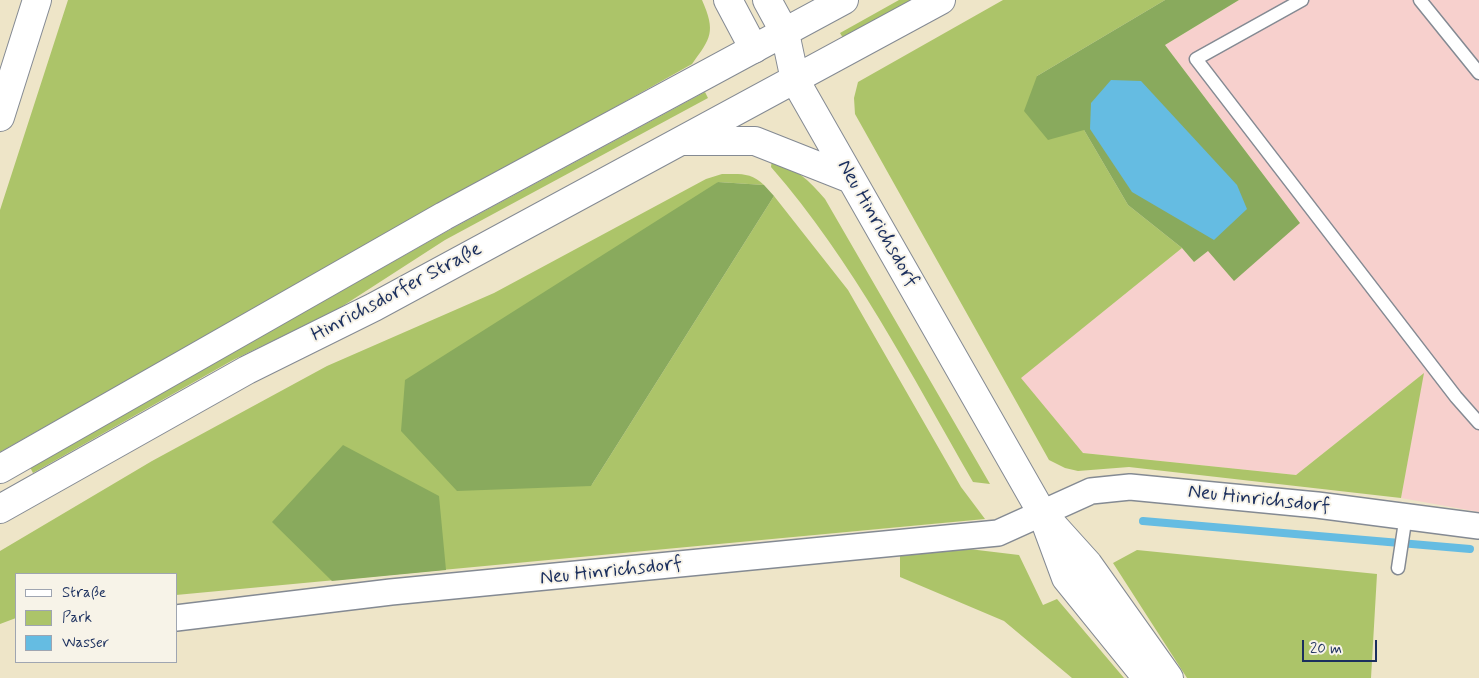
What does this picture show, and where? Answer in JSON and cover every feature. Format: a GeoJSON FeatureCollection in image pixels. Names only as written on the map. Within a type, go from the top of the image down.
{"type":"FeatureCollection","features":[{"type":"Feature","properties":{"kind":"main road"},"geometry":{"type":"LineString","coordinates":[[0,117],[37,0]]}},
{"type":"Feature","properties":{"kind":"main road"},"geometry":{"type":"LineString","coordinates":[[728,0],[754,49],[795,80]]}},
{"type":"Feature","properties":{"kind":"main road"},"geometry":{"type":"LineString","coordinates":[[767,0],[785,33],[795,80]]}},
{"type":"Feature","properties":{"kind":"main road"},"geometry":{"type":"LineString","coordinates":[[785,33],[844,0]]}},
{"type":"Feature","properties":{"kind":"main road"},"geometry":{"type":"LineString","coordinates":[[795,80],[941,0]]}},
{"type":"Feature","properties":{"kind":"main road","name":"Hinrichsdorfer Straße"},"geometry":{"type":"LineString","coordinates":[[0,469],[444,216],[785,33]]}},
{"type":"Feature","properties":{"kind":"main road","name":"Hinrichsdorfer Straße"},"geometry":{"type":"LineString","coordinates":[[0,509],[247,370],[374,307],[795,80]]}},
{"type":"Feature","properties":{"kind":"main road","name":"Neu Hinrichsdorf"},"geometry":{"type":"LineString","coordinates":[[795,80],[1042,512],[1066,578],[1147,678]]}},
{"type":"Feature","properties":{"kind":"main road"},"geometry":{"type":"LineString","coordinates":[[682,141],[755,141],[851,179]]}},
{"type":"Feature","properties":{"kind":"main road","name":"Neu Hinrichsdorf"},"geometry":{"type":"LineString","coordinates":[[1042,512],[1088,564],[1168,678]]}},
{"type":"Feature","properties":{"kind":"street","name":"Neu Hinrichsdorf"},"geometry":{"type":"LineString","coordinates":[[178,618],[391,592],[998,533],[1091,491],[1130,487],[1406,516],[1479,526]]}},
{"type":"Feature","properties":{"kind":"lane"},"geometry":{"type":"LineString","coordinates":[[1302,0],[1196,60],[1456,397],[1479,423]]}},
{"type":"Feature","properties":{"kind":"lane"},"geometry":{"type":"LineString","coordinates":[[1420,0],[1479,73]]}},
{"type":"Feature","properties":{"kind":"lane"},"geometry":{"type":"LineString","coordinates":[[1398,568],[1406,516]]}},
{"type":"Feature","properties":{"kind":"shaded area"},"geometry":{"type":"Polygon","coordinates":[[[1239,0],[1479,0],[1479,512],[1401,498],[1423,374],[1296,475],[1083,453],[1020,378],[1182,248],[1194,262],[1208,251],[1300,223],[1165,45],[1239,0]]]}},
{"type":"Feature","properties":{"kind":"green space"},"geometry":{"type":"Polygon","coordinates":[[[68,0],[702,0],[710,27],[704,48],[692,64],[0,452],[0,210],[68,0]]]}},
{"type":"Feature","properties":{"kind":"green space"},"geometry":{"type":"Polygon","coordinates":[[[899,0],[912,0],[843,38],[840,33],[899,0]]]}},
{"type":"Feature","properties":{"kind":"green space"},"geometry":{"type":"Polygon","coordinates":[[[1003,0],[1165,0],[1037,76],[1084,130],[1128,205],[1182,248],[1021,378],[1083,453],[1296,475],[1424,373],[1401,498],[1129,467],[1078,471],[1065,468],[1049,460],[855,114],[854,98],[858,82],[1003,0]]]}},
{"type":"Feature","properties":{"kind":"green space"},"geometry":{"type":"Polygon","coordinates":[[[1165,0],[1239,0],[1165,45],[1300,223],[1234,281],[1208,251],[1194,262],[1182,248],[1128,205],[1084,130],[1048,140],[1024,111],[1037,76],[1165,0]]]}},
{"type":"Feature","properties":{"kind":"green space"},"geometry":{"type":"Polygon","coordinates":[[[705,92],[708,98],[445,240],[335,311],[233,360],[33,473],[30,467],[442,234],[705,92]]]}},
{"type":"Feature","properties":{"kind":"green space"},"geometry":{"type":"Polygon","coordinates":[[[772,159],[788,166],[801,175],[825,199],[990,484],[973,482],[880,319],[801,203],[771,167],[772,159]]]}},
{"type":"Feature","properties":{"kind":"green space"},"geometry":{"type":"Polygon","coordinates":[[[722,174],[740,174],[750,176],[764,185],[718,182],[591,486],[774,196],[848,290],[961,487],[985,519],[178,595],[178,573],[15,573],[15,618],[0,624],[0,551],[152,461],[327,366],[494,293],[706,179],[722,174]]]}},
{"type":"Feature","properties":{"kind":"green space"},"geometry":{"type":"Polygon","coordinates":[[[718,182],[764,185],[774,196],[591,486],[457,491],[401,431],[405,380],[718,182]]]}},
{"type":"Feature","properties":{"kind":"green space"},"geometry":{"type":"Polygon","coordinates":[[[343,445],[439,496],[446,570],[332,581],[272,522],[343,445]]]}},
{"type":"Feature","properties":{"kind":"green space"},"geometry":{"type":"Polygon","coordinates":[[[969,549],[1019,555],[1043,605],[1057,599],[1124,678],[1072,678],[1004,621],[900,577],[900,555],[969,549]]]}},
{"type":"Feature","properties":{"kind":"green space"},"geometry":{"type":"Polygon","coordinates":[[[1137,550],[1377,574],[1371,678],[1187,678],[1113,563],[1137,550]]]}},
{"type":"Feature","properties":{"kind":"water"},"geometry":{"type":"Polygon","coordinates":[[[1111,80],[1141,81],[1237,185],[1247,209],[1214,240],[1132,192],[1090,129],[1091,103],[1111,80]]]}},
{"type":"Feature","properties":{"kind":"waterway"},"geometry":{"type":"LineString","coordinates":[[1143,521],[1470,549]]}}]}
